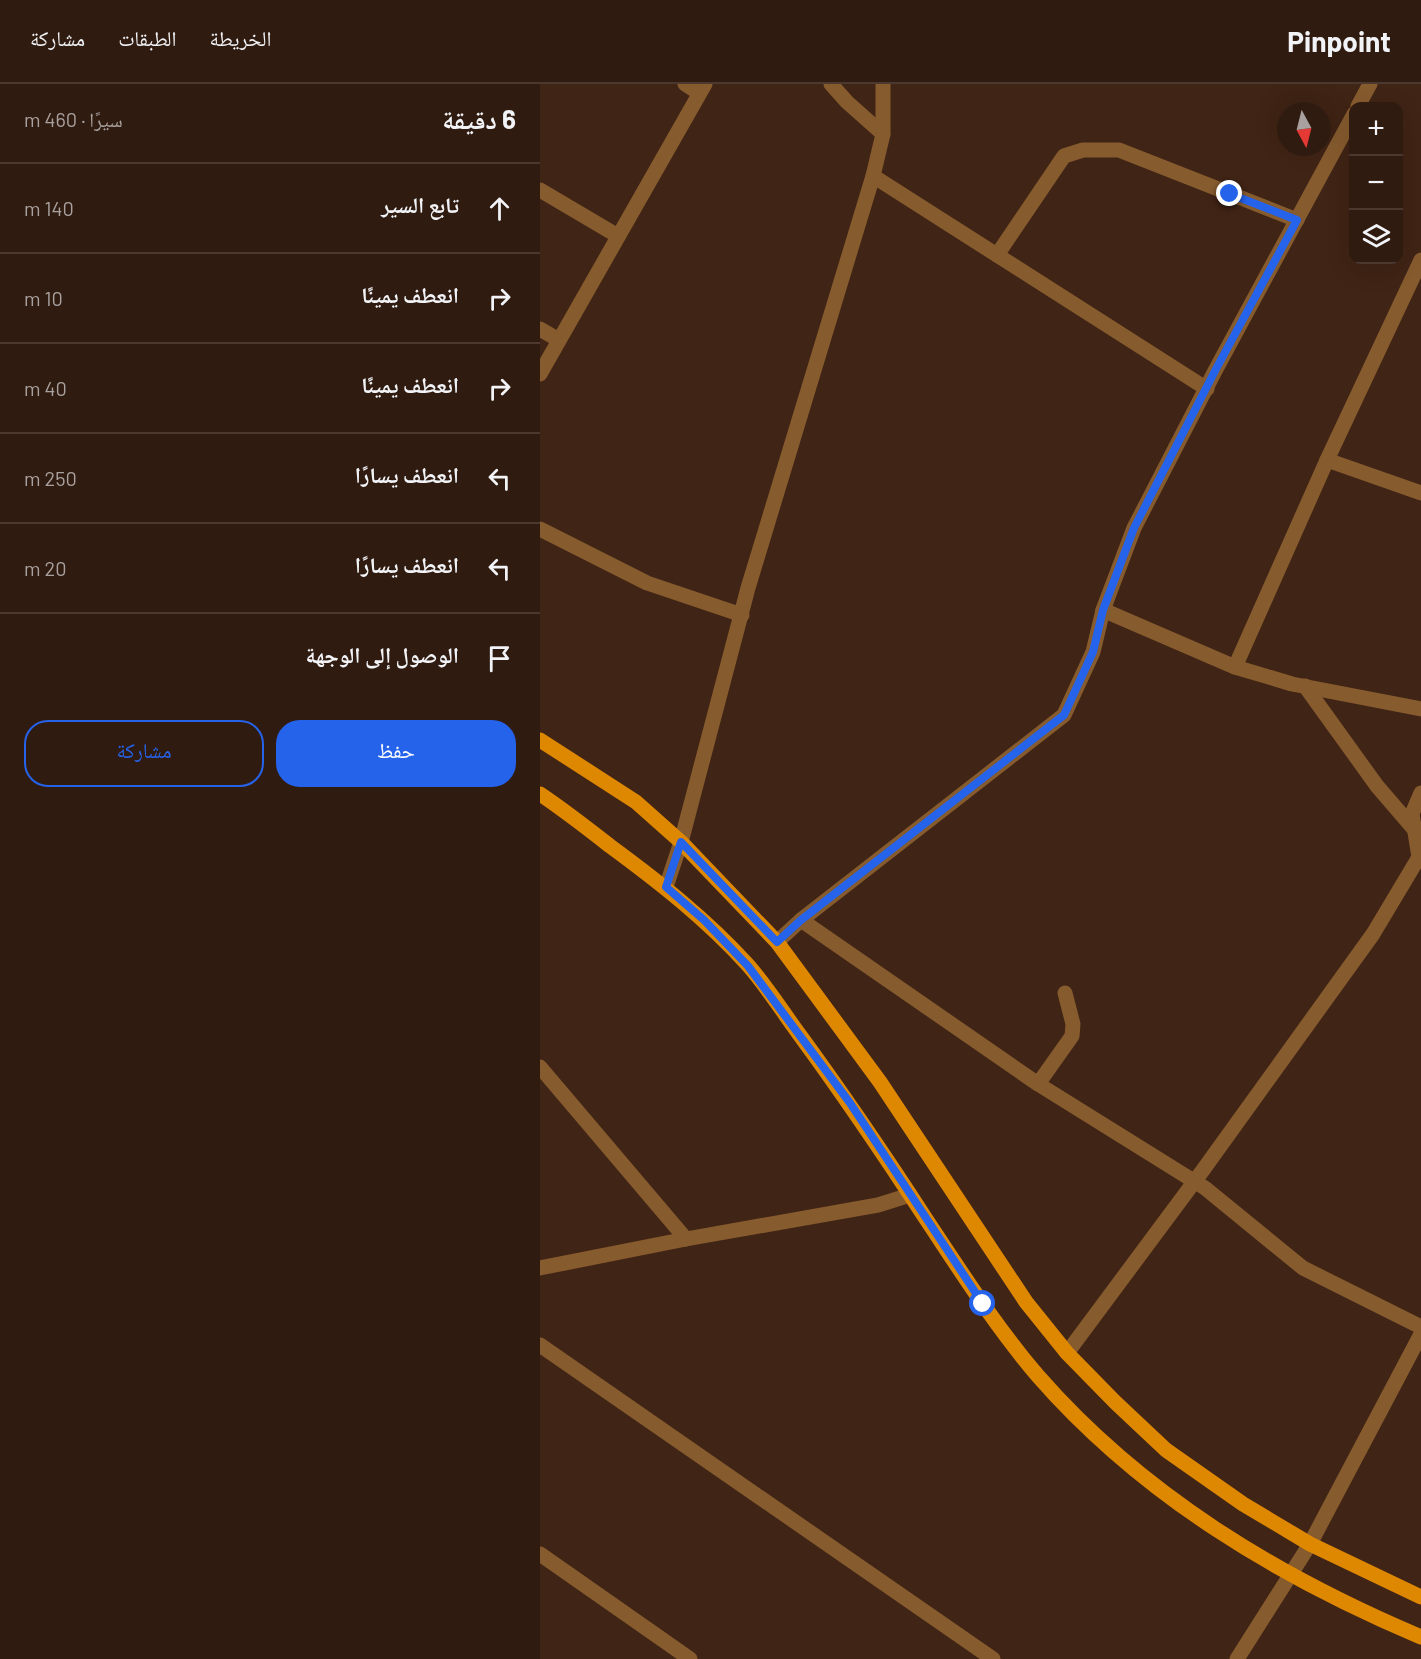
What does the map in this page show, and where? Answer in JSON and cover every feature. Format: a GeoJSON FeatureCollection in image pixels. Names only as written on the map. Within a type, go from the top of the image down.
{"type":"FeatureCollection","features":[{"type":"Feature","properties":{"kind":"main road"},"geometry":{"type":"LineString","coordinates":[[540,740],[636,802],[681,842],[777,942],[880,1082],[1026,1302],[1067,1353],[1115,1402],[1166,1450],[1243,1504],[1310,1544],[1421,1597]]}},
{"type":"Feature","properties":{"kind":"main road"},"geometry":{"type":"LineString","coordinates":[[540,794],[666,887],[704,920],[748,966],[850,1103],[996,1324],[1040,1377],[1089,1429],[1143,1478],[1222,1535],[1290,1575],[1374,1617],[1421,1637]]}},
{"type":"Feature","properties":{"kind":"street"},"geometry":{"type":"LineString","coordinates":[[540,374],[702,89],[685,84]]}},
{"type":"Feature","properties":{"kind":"street"},"geometry":{"type":"LineString","coordinates":[[831,84],[847,102],[884,134]]}},
{"type":"Feature","properties":{"kind":"street"},"geometry":{"type":"LineString","coordinates":[[666,887],[681,842],[748,588],[873,176],[884,134],[883,84]]}},
{"type":"Feature","properties":{"kind":"street"},"geometry":{"type":"LineString","coordinates":[[1360,102],[1370,84]]}},
{"type":"Feature","properties":{"kind":"street"},"geometry":{"type":"LineString","coordinates":[[777,942],[801,920],[1064,715],[1093,652],[1103,610],[1134,528],[1349,122]]}},
{"type":"Feature","properties":{"kind":"street"},"geometry":{"type":"LineString","coordinates":[[997,255],[1064,156],[1083,150],[1119,150],[1297,220]]}},
{"type":"Feature","properties":{"kind":"street"},"geometry":{"type":"LineString","coordinates":[[873,176],[1207,388]]}},
{"type":"Feature","properties":{"kind":"street"},"geometry":{"type":"LineString","coordinates":[[540,190],[618,236]]}},
{"type":"Feature","properties":{"kind":"street"},"geometry":{"type":"LineString","coordinates":[[1235,667],[1327,460],[1421,260]]}},
{"type":"Feature","properties":{"kind":"street"},"geometry":{"type":"LineString","coordinates":[[540,329],[559,340]]}},
{"type":"Feature","properties":{"kind":"street"},"geometry":{"type":"LineString","coordinates":[[1327,460],[1421,493]]}},
{"type":"Feature","properties":{"kind":"street"},"geometry":{"type":"LineString","coordinates":[[540,529],[647,583],[742,615]]}},
{"type":"Feature","properties":{"kind":"street"},"geometry":{"type":"LineString","coordinates":[[1103,610],[1235,667],[1305,686],[1421,709]]}},
{"type":"Feature","properties":{"kind":"street"},"geometry":{"type":"LineString","coordinates":[[1305,686],[1377,786],[1418,832]]}},
{"type":"Feature","properties":{"kind":"street"},"geometry":{"type":"LineString","coordinates":[[1067,1353],[1195,1181],[1373,934],[1419,857],[1418,832],[1412,814],[1421,793]]}},
{"type":"Feature","properties":{"kind":"street"},"geometry":{"type":"LineString","coordinates":[[801,920],[1038,1084],[1195,1181],[1303,1268],[1421,1327]]}},
{"type":"Feature","properties":{"kind":"street"},"geometry":{"type":"LineString","coordinates":[[1038,1084],[1072,1036],[1073,1024],[1065,993]]}},
{"type":"Feature","properties":{"kind":"street"},"geometry":{"type":"LineString","coordinates":[[540,1067],[686,1239]]}},
{"type":"Feature","properties":{"kind":"street"},"geometry":{"type":"LineString","coordinates":[[540,1268],[686,1239],[878,1206],[910,1195]]}},
{"type":"Feature","properties":{"kind":"street"},"geometry":{"type":"LineString","coordinates":[[1238,1659],[1310,1544],[1421,1334]]}},
{"type":"Feature","properties":{"kind":"street"},"geometry":{"type":"LineString","coordinates":[[540,1345],[993,1659]]}},
{"type":"Feature","properties":{"kind":"street"},"geometry":{"type":"LineString","coordinates":[[540,1554],[690,1659]]}},
{"type":"Feature","properties":{"kind":"route"},"geometry":{"type":"LineString","coordinates":[[983,1304],[850,1103],[748,966],[704,920],[666,887],[681,842],[777,942],[801,920],[1064,715],[1093,652],[1103,610],[1134,528],[1216,369],[1297,220],[1230,194]]}}]}
